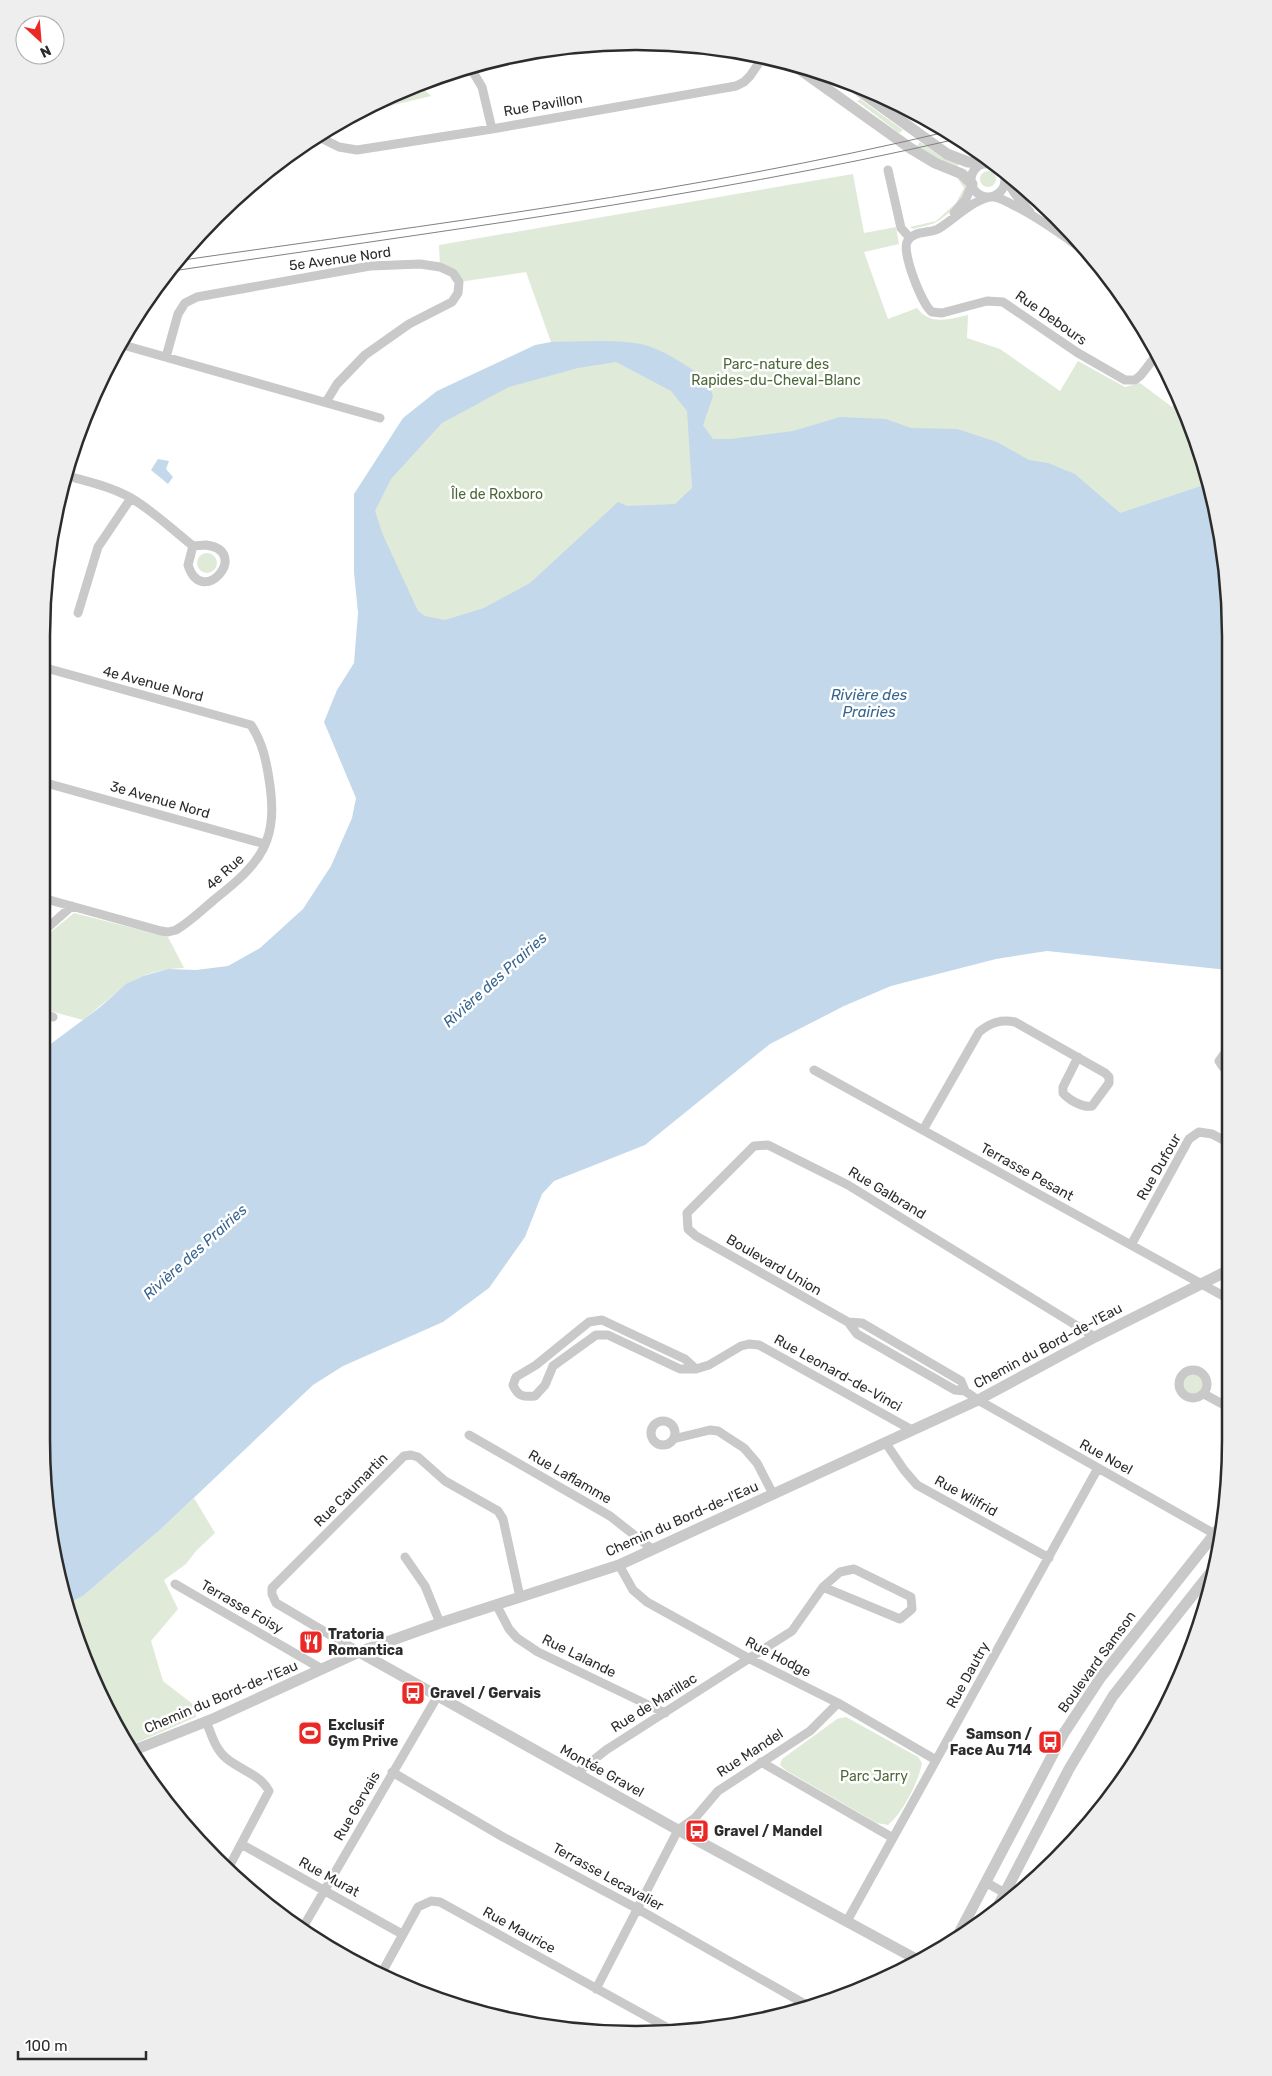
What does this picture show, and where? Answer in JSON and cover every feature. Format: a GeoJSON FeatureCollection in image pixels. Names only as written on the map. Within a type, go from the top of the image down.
{"type":"FeatureCollection","features":[{"type":"Feature","properties":{"kind":"street","name":"Rue Pavillon"},"geometry":{"type":"LineString","coordinates":[[325,140],[339,146],[357,150],[492,129],[736,86],[750,76],[759,63]]}},
{"type":"Feature","properties":{"kind":"street"},"geometry":{"type":"LineString","coordinates":[[474,73],[482,87],[492,129]]}},
{"type":"Feature","properties":{"kind":"street"},"geometry":{"type":"LineString","coordinates":[[811,77],[916,152],[935,163],[962,174],[979,194],[998,198],[1032,214],[1064,236]]}},
{"type":"Feature","properties":{"kind":"street"},"geometry":{"type":"LineString","coordinates":[[835,94],[840,87]]}},
{"type":"Feature","properties":{"kind":"street"},"geometry":{"type":"LineString","coordinates":[[873,101],[947,154],[968,162],[980,162]]}},
{"type":"Feature","properties":{"kind":"street"},"geometry":{"type":"LineString","coordinates":[[948,221],[966,199],[972,184],[974,171],[978,166],[983,164]]}},
{"type":"Feature","properties":{"kind":"street"},"geometry":{"type":"LineString","coordinates":[[888,170],[901,228],[910,238],[916,234],[936,229],[980,201],[998,194],[1003,188],[1005,181]]}},
{"type":"Feature","properties":{"kind":"street"},"geometry":{"type":"LineString","coordinates":[[1011,186],[1015,194],[1032,214]]}},
{"type":"Feature","properties":{"kind":"street","name":"Rue Debours"},"geometry":{"type":"LineString","coordinates":[[910,238],[906,247],[907,258],[925,304],[932,312],[942,313],[991,300],[1003,302],[1078,354],[1125,380],[1138,378],[1152,360]]}},
{"type":"Feature","properties":{"kind":"street","name":"5e Avenue Nord"},"geometry":{"type":"LineString","coordinates":[[166,357],[178,314],[185,303],[197,297],[370,266],[420,264],[440,267],[453,273],[459,282],[458,293],[452,302],[409,324],[365,356],[337,384],[326,402]]}},
{"type":"Feature","properties":{"kind":"street"},"geometry":{"type":"LineString","coordinates":[[127,346],[380,418]]}},
{"type":"Feature","properties":{"kind":"street"},"geometry":{"type":"LineString","coordinates":[[72,477],[112,489],[131,498],[161,519],[193,546],[212,546],[222,552],[225,563],[224,569],[217,578],[205,581],[194,576],[188,565],[193,546]]}},
{"type":"Feature","properties":{"kind":"street"},"geometry":{"type":"LineString","coordinates":[[78,613],[98,547],[131,498]]}},
{"type":"Feature","properties":{"kind":"street","name":"4e Avenue Nord"},"geometry":{"type":"LineString","coordinates":[[50,669],[252,725]]}},
{"type":"Feature","properties":{"kind":"street","name":"4e Rue"},"geometry":{"type":"LineString","coordinates":[[72,906],[168,932],[180,928],[243,876],[257,860],[271,830],[273,804],[261,739],[252,725]]}},
{"type":"Feature","properties":{"kind":"street","name":"3e Avenue Nord"},"geometry":{"type":"LineString","coordinates":[[50,784],[265,844]]}},
{"type":"Feature","properties":{"kind":"street"},"geometry":{"type":"LineString","coordinates":[[50,900],[72,906]]}},
{"type":"Feature","properties":{"kind":"street"},"geometry":{"type":"LineString","coordinates":[[50,925],[72,906]]}},
{"type":"Feature","properties":{"kind":"street"},"geometry":{"type":"LineString","coordinates":[[923,1130],[979,1032],[990,1024],[1006,1020],[1015,1022],[1078,1057],[1109,1076],[1109,1084],[1092,1106],[1086,1108],[1066,1097],[1063,1092],[1063,1087],[1078,1057]]}},
{"type":"Feature","properties":{"kind":"street","name":"Terrasse Pesant"},"geometry":{"type":"LineString","coordinates":[[814,1070],[1222,1295]]}},
{"type":"Feature","properties":{"kind":"street","name":"Rue Dufour"},"geometry":{"type":"LineString","coordinates":[[1131,1244],[1189,1139],[1199,1132],[1212,1134],[1222,1139]]}},
{"type":"Feature","properties":{"kind":"street","name":"Rue Galbrand"},"geometry":{"type":"LineString","coordinates":[[688,1229],[687,1213],[754,1146],[768,1145],[848,1185],[1095,1337]]}},
{"type":"Feature","properties":{"kind":"street","name":"Boulevard Union"},"geometry":{"type":"LineString","coordinates":[[688,1229],[705,1241],[848,1322],[856,1334],[955,1390],[965,1391],[978,1400]]}},
{"type":"Feature","properties":{"kind":"street","name":"Chemin du Bord-de-l'Eau"},"geometry":{"type":"LineString","coordinates":[[138,1748],[359,1652],[440,1623],[619,1565],[978,1400],[1095,1337],[1222,1274]]}},
{"type":"Feature","properties":{"kind":"street"},"geometry":{"type":"LineString","coordinates":[[594,1320],[596,1335]]}},
{"type":"Feature","properties":{"kind":"street"},"geometry":{"type":"LineString","coordinates":[[594,1320],[602,1320],[685,1359],[696,1369],[680,1369],[608,1335],[596,1335],[552,1366],[545,1385],[536,1396],[523,1397],[516,1392],[513,1385],[516,1376],[536,1365],[594,1320]]}},
{"type":"Feature","properties":{"kind":"street","name":"Rue Leonard-de-Vinci"},"geometry":{"type":"LineString","coordinates":[[696,1369],[709,1365],[741,1346],[749,1344],[759,1345],[912,1430]]}},
{"type":"Feature","properties":{"kind":"street"},"geometry":{"type":"LineString","coordinates":[[1204,1394],[1222,1404]]}},
{"type":"Feature","properties":{"kind":"street","name":"Rue Noel"},"geometry":{"type":"LineString","coordinates":[[978,1400],[1214,1534]]}},
{"type":"Feature","properties":{"kind":"street"},"geometry":{"type":"LineString","coordinates":[[673,1439],[710,1430],[718,1431],[744,1448],[757,1463],[772,1494]]}},
{"type":"Feature","properties":{"kind":"street","name":"Rue Laflamme"},"geometry":{"type":"LineString","coordinates":[[469,1435],[610,1516],[652,1549]]}},
{"type":"Feature","properties":{"kind":"street","name":"Rue Wilfrid"},"geometry":{"type":"LineString","coordinates":[[885,1442],[917,1485],[1048,1558]]}},
{"type":"Feature","properties":{"kind":"street","name":"Rue Caumartin"},"geometry":{"type":"LineString","coordinates":[[276,1603],[272,1594],[272,1588],[404,1456],[411,1455],[418,1457],[446,1480],[498,1511],[503,1519],[520,1597]]}},
{"type":"Feature","properties":{"kind":"street","name":"Rue Dautry"},"geometry":{"type":"LineString","coordinates":[[847,1921],[1098,1468]]}},
{"type":"Feature","properties":{"kind":"street","name":"Boulevard Samson"},"geometry":{"type":"LineString","coordinates":[[963,1926],[1069,1725],[1101,1677],[1213,1542]]}},
{"type":"Feature","properties":{"kind":"street"},"geometry":{"type":"LineString","coordinates":[[405,1557],[425,1586],[440,1623]]}},
{"type":"Feature","properties":{"kind":"street","name":"Rue Hodge"},"geometry":{"type":"LineString","coordinates":[[619,1565],[633,1590],[647,1602],[748,1658],[838,1703],[936,1760]]}},
{"type":"Feature","properties":{"kind":"street","name":"Rue de Marillac"},"geometry":{"type":"LineString","coordinates":[[576,1774],[606,1750],[792,1631],[823,1587],[840,1572],[854,1568],[911,1597],[912,1609],[900,1619],[823,1587]]}},
{"type":"Feature","properties":{"kind":"street"},"geometry":{"type":"LineString","coordinates":[[1012,1890],[1069,1769],[1113,1696],[1205,1580]]}},
{"type":"Feature","properties":{"kind":"street","name":"Terrasse Foisy"},"geometry":{"type":"LineString","coordinates":[[175,1584],[322,1669]]}},
{"type":"Feature","properties":{"kind":"street","name":"Montée Gravel"},"geometry":{"type":"LineString","coordinates":[[276,1603],[437,1697],[912,1957]]}},
{"type":"Feature","properties":{"kind":"street","name":"Rue Lalande"},"geometry":{"type":"LineString","coordinates":[[497,1606],[516,1638],[538,1652],[664,1713]]}},
{"type":"Feature","properties":{"kind":"street","name":"Rue Gervais"},"geometry":{"type":"LineString","coordinates":[[305,1924],[437,1697]]}},
{"type":"Feature","properties":{"kind":"street","name":"Rue Mandel"},"geometry":{"type":"LineString","coordinates":[[596,1989],[636,1908],[678,1830],[695,1818],[718,1791],[810,1731],[838,1703]]}},
{"type":"Feature","properties":{"kind":"street"},"geometry":{"type":"LineString","coordinates":[[206,1720],[217,1747],[225,1758],[265,1784],[269,1791],[231,1863]]}},
{"type":"Feature","properties":{"kind":"street"},"geometry":{"type":"LineString","coordinates":[[761,1762],[893,1838]]}},
{"type":"Feature","properties":{"kind":"street","name":"Terrasse Lecavalier"},"geometry":{"type":"LineString","coordinates":[[392,1772],[503,1837],[636,1908],[801,2002]]}},
{"type":"Feature","properties":{"kind":"street","name":"Rue Murat"},"geometry":{"type":"LineString","coordinates":[[242,1844],[402,1934]]}},
{"type":"Feature","properties":{"kind":"street"},"geometry":{"type":"LineString","coordinates":[[987,1883],[1007,1894]]}},
{"type":"Feature","properties":{"kind":"street","name":"Rue Maurice"},"geometry":{"type":"LineString","coordinates":[[383,1969],[418,1907],[431,1901],[440,1902],[662,2025]]}},
{"type":"Feature","properties":{"kind":"green space"},"geometry":{"type":"Polygon","coordinates":[[[425,90],[431,96],[383,108],[425,90]]]}},
{"type":"Feature","properties":{"kind":"green space"},"geometry":{"type":"Polygon","coordinates":[[[860,99],[903,130],[899,133],[857,101],[860,99]]]}},
{"type":"Feature","properties":{"kind":"green space"},"geometry":{"type":"Polygon","coordinates":[[[920,142],[943,158],[959,164],[957,166],[931,156],[917,146],[920,142]]]}},
{"type":"Feature","properties":{"kind":"green space"},"geometry":{"type":"Polygon","coordinates":[[[985,171],[991,171],[996,176],[994,185],[985,187],[980,182],[980,176],[985,171]]]}},
{"type":"Feature","properties":{"kind":"green space","name":"Parc-nature des Rapides-du-Cheval-Blanc"},"geometry":{"type":"Polygon","coordinates":[[[853,174],[864,233],[896,227],[899,244],[864,252],[888,319],[917,308],[928,317],[941,320],[968,315],[967,338],[1000,349],[1060,391],[1078,361],[1125,387],[1140,383],[1172,407],[1174,405],[1191,448],[1202,484],[1217,559],[427,675],[366,487],[422,420],[511,369],[629,343],[551,342],[526,272],[459,282],[440,267],[439,245],[853,174]]]}},
{"type":"Feature","properties":{"kind":"green space"},"geometry":{"type":"Polygon","coordinates":[[[956,176],[966,186],[965,193],[958,203],[947,214],[930,225],[913,229],[910,227],[936,221],[956,203],[964,188],[956,176]]]}},
{"type":"Feature","properties":{"kind":"green space"},"geometry":{"type":"Polygon","coordinates":[[[207,553],[214,556],[217,563],[214,570],[207,573],[200,570],[197,563],[200,556],[207,553]]]}},
{"type":"Feature","properties":{"kind":"green space"},"geometry":{"type":"Polygon","coordinates":[[[74,913],[168,937],[184,968],[152,973],[139,978],[118,991],[83,1020],[50,1011],[50,933],[74,913]]]}},
{"type":"Feature","properties":{"kind":"green space"},"geometry":{"type":"Polygon","coordinates":[[[1193,1370],[1203,1374],[1207,1384],[1203,1394],[1193,1398],[1183,1394],[1179,1384],[1183,1374],[1193,1370]]]}},
{"type":"Feature","properties":{"kind":"green space"},"geometry":{"type":"Polygon","coordinates":[[[194,1498],[215,1533],[196,1551],[186,1564],[164,1580],[178,1609],[151,1641],[163,1681],[194,1705],[196,1717],[135,1743],[110,1699],[81,1628],[73,1601],[83,1596],[194,1498]]]}},
{"type":"Feature","properties":{"kind":"green space","name":"Parc Jarry"},"geometry":{"type":"Polygon","coordinates":[[[846,1717],[918,1757],[922,1763],[909,1797],[899,1813],[888,1825],[877,1823],[787,1771],[780,1765],[782,1759],[837,1719],[846,1717]]]}},
{"type":"Feature","properties":{"kind":"water","name":"Rivière des Prairies"},"geometry":{"type":"Polygon","coordinates":[[[551,342],[629,342],[651,347],[666,354],[708,380],[713,396],[703,425],[713,439],[730,439],[793,431],[840,417],[886,419],[911,428],[957,429],[997,442],[1029,460],[1048,463],[1075,474],[1120,513],[1202,486],[1211,522],[1221,598],[1222,969],[1047,951],[996,959],[891,986],[844,1006],[770,1044],[645,1145],[554,1181],[542,1194],[525,1237],[489,1288],[443,1322],[343,1366],[313,1385],[162,1528],[83,1596],[73,1601],[61,1554],[51,1478],[50,1045],[99,1008],[126,984],[143,976],[168,969],[196,970],[228,966],[260,948],[303,909],[331,866],[352,818],[356,798],[324,722],[337,690],[354,663],[358,613],[354,572],[354,494],[403,418],[437,391],[535,345],[551,342]],[[616,362],[578,368],[509,387],[442,423],[391,479],[375,511],[383,535],[418,611],[425,616],[445,620],[484,608],[530,583],[618,502],[627,506],[675,504],[692,488],[687,411],[671,391],[616,362]]]}},
{"type":"Feature","properties":{"kind":"water"},"geometry":{"type":"Polygon","coordinates":[[[158,459],[169,461],[166,469],[173,477],[168,484],[151,470],[158,459]]]}},
{"type":"Feature","properties":{"kind":"tram line"},"geometry":{"type":"LineString","coordinates":[[187,259],[466,220],[659,189],[755,172],[937,134]]}},
{"type":"Feature","properties":{"kind":"tram line"},"geometry":{"type":"LineString","coordinates":[[178,270],[662,197],[859,160],[949,141]]}},
{"type":"Feature","properties":{"kind":"place","name":"Tratoria Romantica"},"geometry":{"type":"Point","coordinates":[311,1642]}},
{"type":"Feature","properties":{"kind":"place","name":"Gravel / Gervais"},"geometry":{"type":"Point","coordinates":[413,1693]}},
{"type":"Feature","properties":{"kind":"place","name":"Exclusif Gym Prive"},"geometry":{"type":"Point","coordinates":[310,1733]}},
{"type":"Feature","properties":{"kind":"place","name":"Samson / Face Au 714"},"geometry":{"type":"Point","coordinates":[1050,1742]}},
{"type":"Feature","properties":{"kind":"place","name":"Gravel / Mandel"},"geometry":{"type":"Point","coordinates":[697,1831]}},
{"type":"Feature","properties":{"kind":"park label","name":"Île de Roxboro"},"geometry":{"type":"Point","coordinates":[497,494]}}]}
